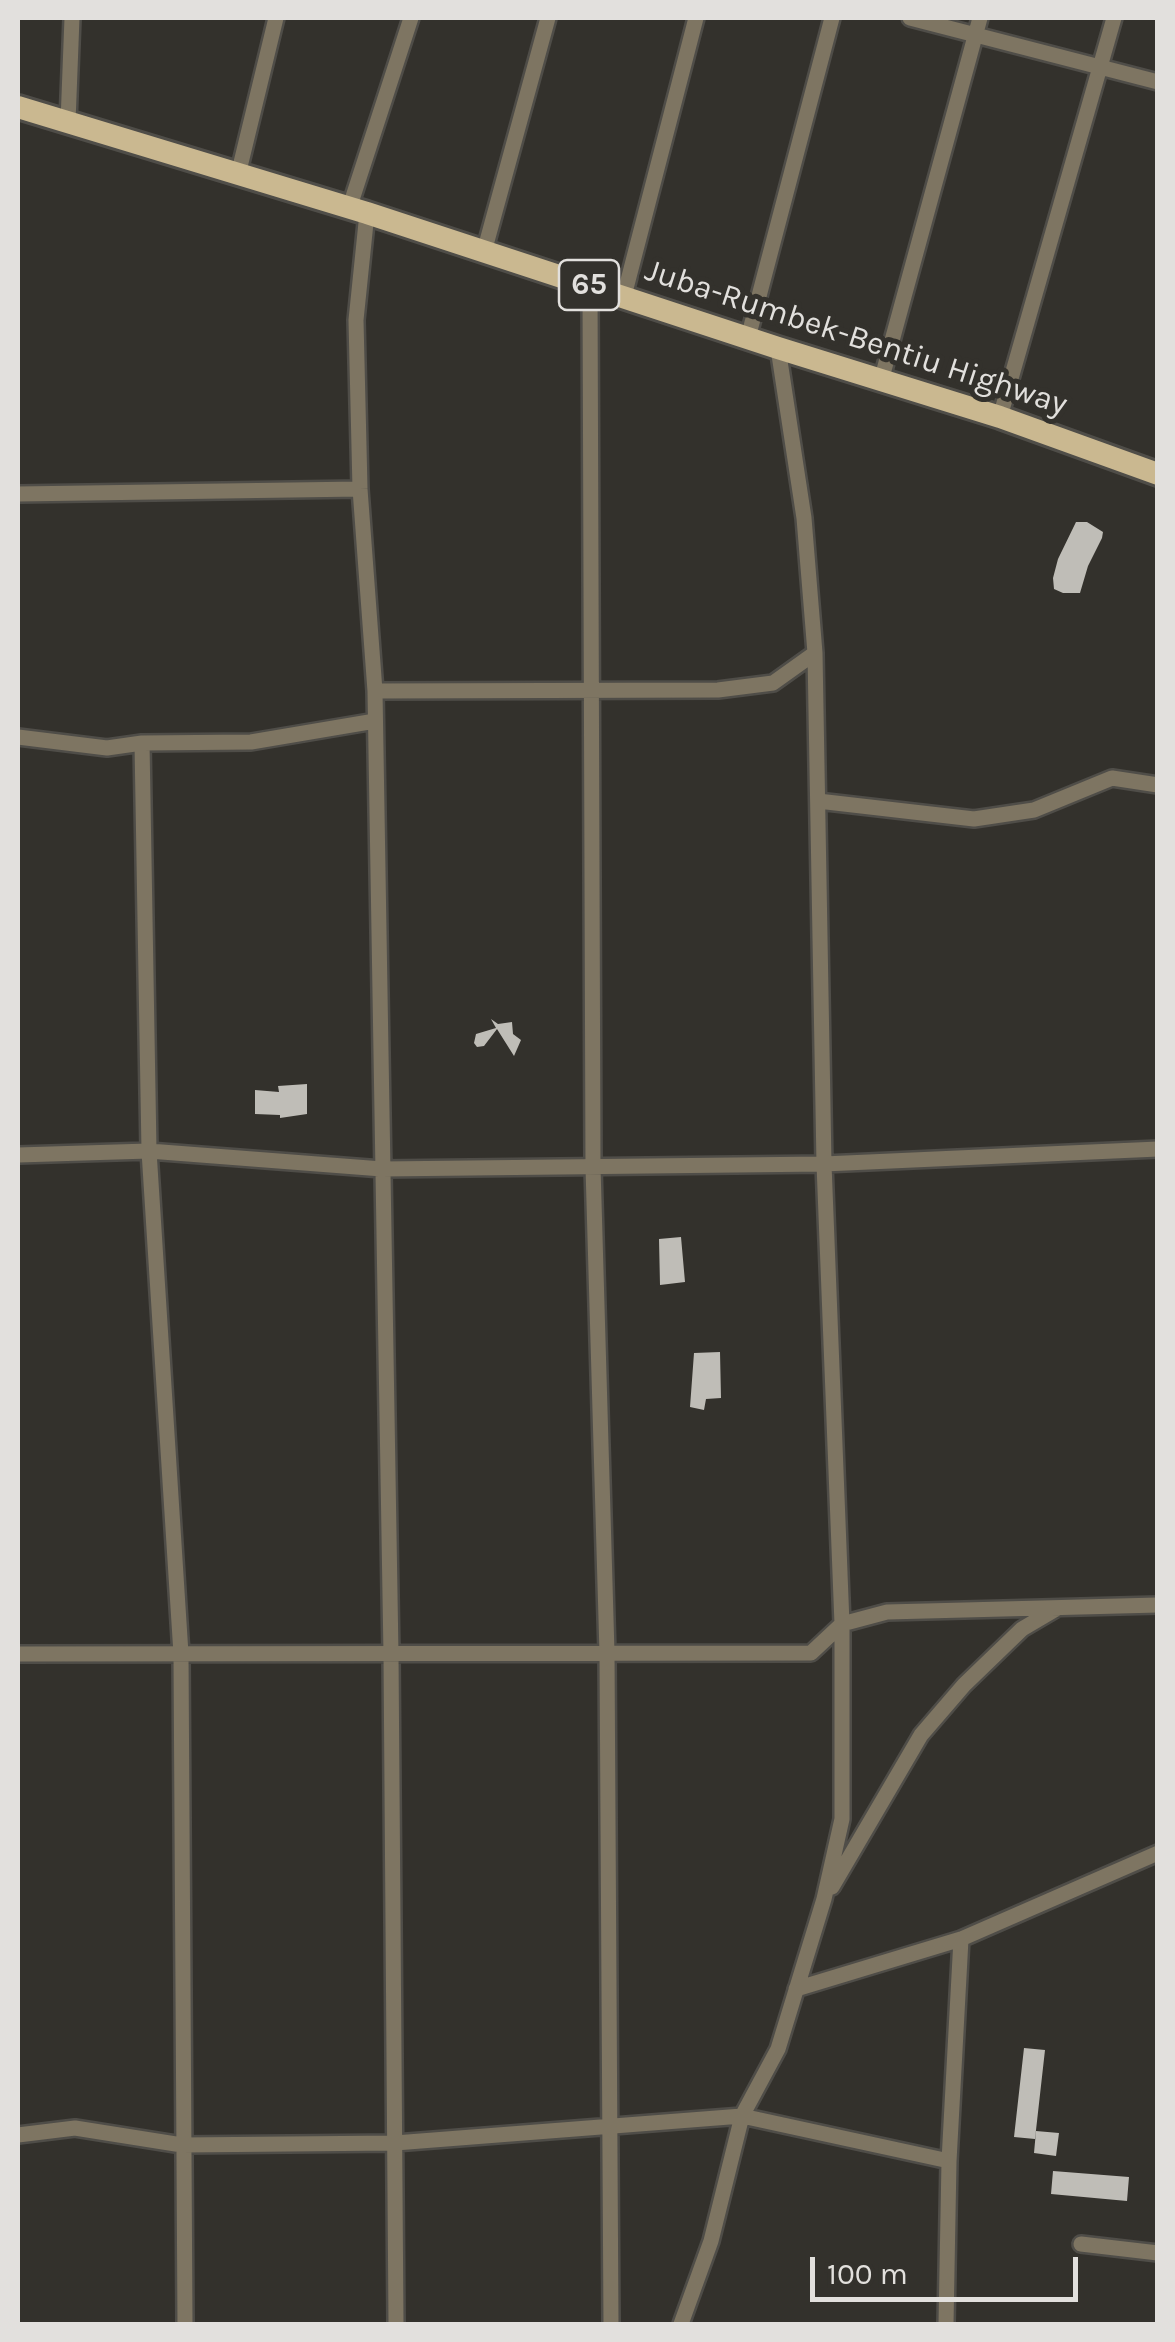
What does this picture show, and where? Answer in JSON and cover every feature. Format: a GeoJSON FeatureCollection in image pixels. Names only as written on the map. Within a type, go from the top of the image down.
{"type":"FeatureCollection","features":[{"type":"Feature","properties":{"kind":"main road","name":"Juba-Rumbek-Bentiu Highway"},"geometry":{"type":"LineString","coordinates":[[18,107],[590,285],[1000,417],[1158,474]]}},
{"type":"Feature","properties":{"kind":"street"},"geometry":{"type":"LineString","coordinates":[[68,122],[72,18]]}},
{"type":"Feature","properties":{"kind":"street"},"geometry":{"type":"LineString","coordinates":[[238,175],[276,18]]}},
{"type":"Feature","properties":{"kind":"street"},"geometry":{"type":"LineString","coordinates":[[396,2324],[391,1654],[375,691],[360,489],[356,320],[358,211],[412,18]]}},
{"type":"Feature","properties":{"kind":"street"},"geometry":{"type":"LineString","coordinates":[[484,252],[548,18]]}},
{"type":"Feature","properties":{"kind":"street"},"geometry":{"type":"LineString","coordinates":[[624,296],[696,18]]}},
{"type":"Feature","properties":{"kind":"street"},"geometry":{"type":"LineString","coordinates":[[748,338],[832,18]]}},
{"type":"Feature","properties":{"kind":"street"},"geometry":{"type":"LineString","coordinates":[[910,18],[1158,82]]}},
{"type":"Feature","properties":{"kind":"street"},"geometry":{"type":"LineString","coordinates":[[881,381],[980,18]]}},
{"type":"Feature","properties":{"kind":"street"},"geometry":{"type":"LineString","coordinates":[[1000,417],[1114,18]]}},
{"type":"Feature","properties":{"kind":"street"},"geometry":{"type":"LineString","coordinates":[[590,285],[593,1167],[608,1653],[611,2324]]}},
{"type":"Feature","properties":{"kind":"street"},"geometry":{"type":"LineString","coordinates":[[681,2324],[711,2241],[742,2116],[778,2049],[824,1900],[842,1820],[842,1624],[824,1164],[815,653],[804,518],[778,348]]}},
{"type":"Feature","properties":{"kind":"street"},"geometry":{"type":"LineString","coordinates":[[18,494],[360,489]]}},
{"type":"Feature","properties":{"kind":"street"},"geometry":{"type":"LineString","coordinates":[[375,691],[718,690],[774,683],[815,653]]}},
{"type":"Feature","properties":{"kind":"street"},"geometry":{"type":"LineString","coordinates":[[18,737],[107,748],[142,743],[251,742],[375,721]]}},
{"type":"Feature","properties":{"kind":"street"},"geometry":{"type":"LineString","coordinates":[[142,743],[149,1151],[181,1654],[184,2324]]}},
{"type":"Feature","properties":{"kind":"street"},"geometry":{"type":"LineString","coordinates":[[818,801],[974,819],[1034,810],[1112,778],[1158,785]]}},
{"type":"Feature","properties":{"kind":"street"},"geometry":{"type":"LineString","coordinates":[[18,1155],[149,1151],[382,1170],[824,1164],[1158,1149]]}},
{"type":"Feature","properties":{"kind":"street"},"geometry":{"type":"LineString","coordinates":[[18,1654],[811,1653],[842,1624],[887,1612],[1158,1605]]}},
{"type":"Feature","properties":{"kind":"street"},"geometry":{"type":"LineString","coordinates":[[824,1900],[921,1734],[1022,1630],[1059,1607]]}},
{"type":"Feature","properties":{"kind":"street"},"geometry":{"type":"LineString","coordinates":[[796,1989],[961,1939],[1158,1854]]}},
{"type":"Feature","properties":{"kind":"street"},"geometry":{"type":"LineString","coordinates":[[946,2324],[961,1939]]}},
{"type":"Feature","properties":{"kind":"street"},"geometry":{"type":"LineString","coordinates":[[18,2135],[75,2128],[182,2145],[395,2143],[742,2116],[950,2161]]}},
{"type":"Feature","properties":{"kind":"street"},"geometry":{"type":"LineString","coordinates":[[1081,2244],[1158,2254]]}},
{"type":"Feature","properties":{"kind":"building"},"geometry":{"type":"Polygon","coordinates":[[[1076,522],[1087,522],[1103,532],[1102,538],[1080,593],[1063,593],[1054,589],[1053,578],[1076,522]]]}},
{"type":"Feature","properties":{"kind":"building"},"geometry":{"type":"Polygon","coordinates":[[[491,1019],[498,1024],[512,1022],[513,1034],[521,1040],[514,1056],[497,1029],[484,1046],[474,1043],[476,1034],[496,1028],[491,1019]]]}},
{"type":"Feature","properties":{"kind":"building"},"geometry":{"type":"Polygon","coordinates":[[[307,1084],[307,1114],[280,1118],[255,1114],[255,1090],[279,1092],[278,1086],[307,1084]]]}},
{"type":"Feature","properties":{"kind":"building"},"geometry":{"type":"Polygon","coordinates":[[[681,1237],[685,1282],[660,1285],[659,1239],[681,1237]]]}},
{"type":"Feature","properties":{"kind":"building"},"geometry":{"type":"Polygon","coordinates":[[[720,1352],[721,1398],[706,1399],[704,1410],[690,1407],[694,1353],[720,1352]]]}},
{"type":"Feature","properties":{"kind":"building"},"geometry":{"type":"Polygon","coordinates":[[[1024,2048],[1045,2050],[1035,2139],[1014,2137],[1024,2048]]]}},
{"type":"Feature","properties":{"kind":"building"},"geometry":{"type":"Polygon","coordinates":[[[1036,2131],[1059,2133],[1056,2156],[1034,2153],[1036,2131]]]}},
{"type":"Feature","properties":{"kind":"building"},"geometry":{"type":"Polygon","coordinates":[[[1053,2171],[1129,2177],[1127,2201],[1051,2194],[1053,2171]]]}}]}
